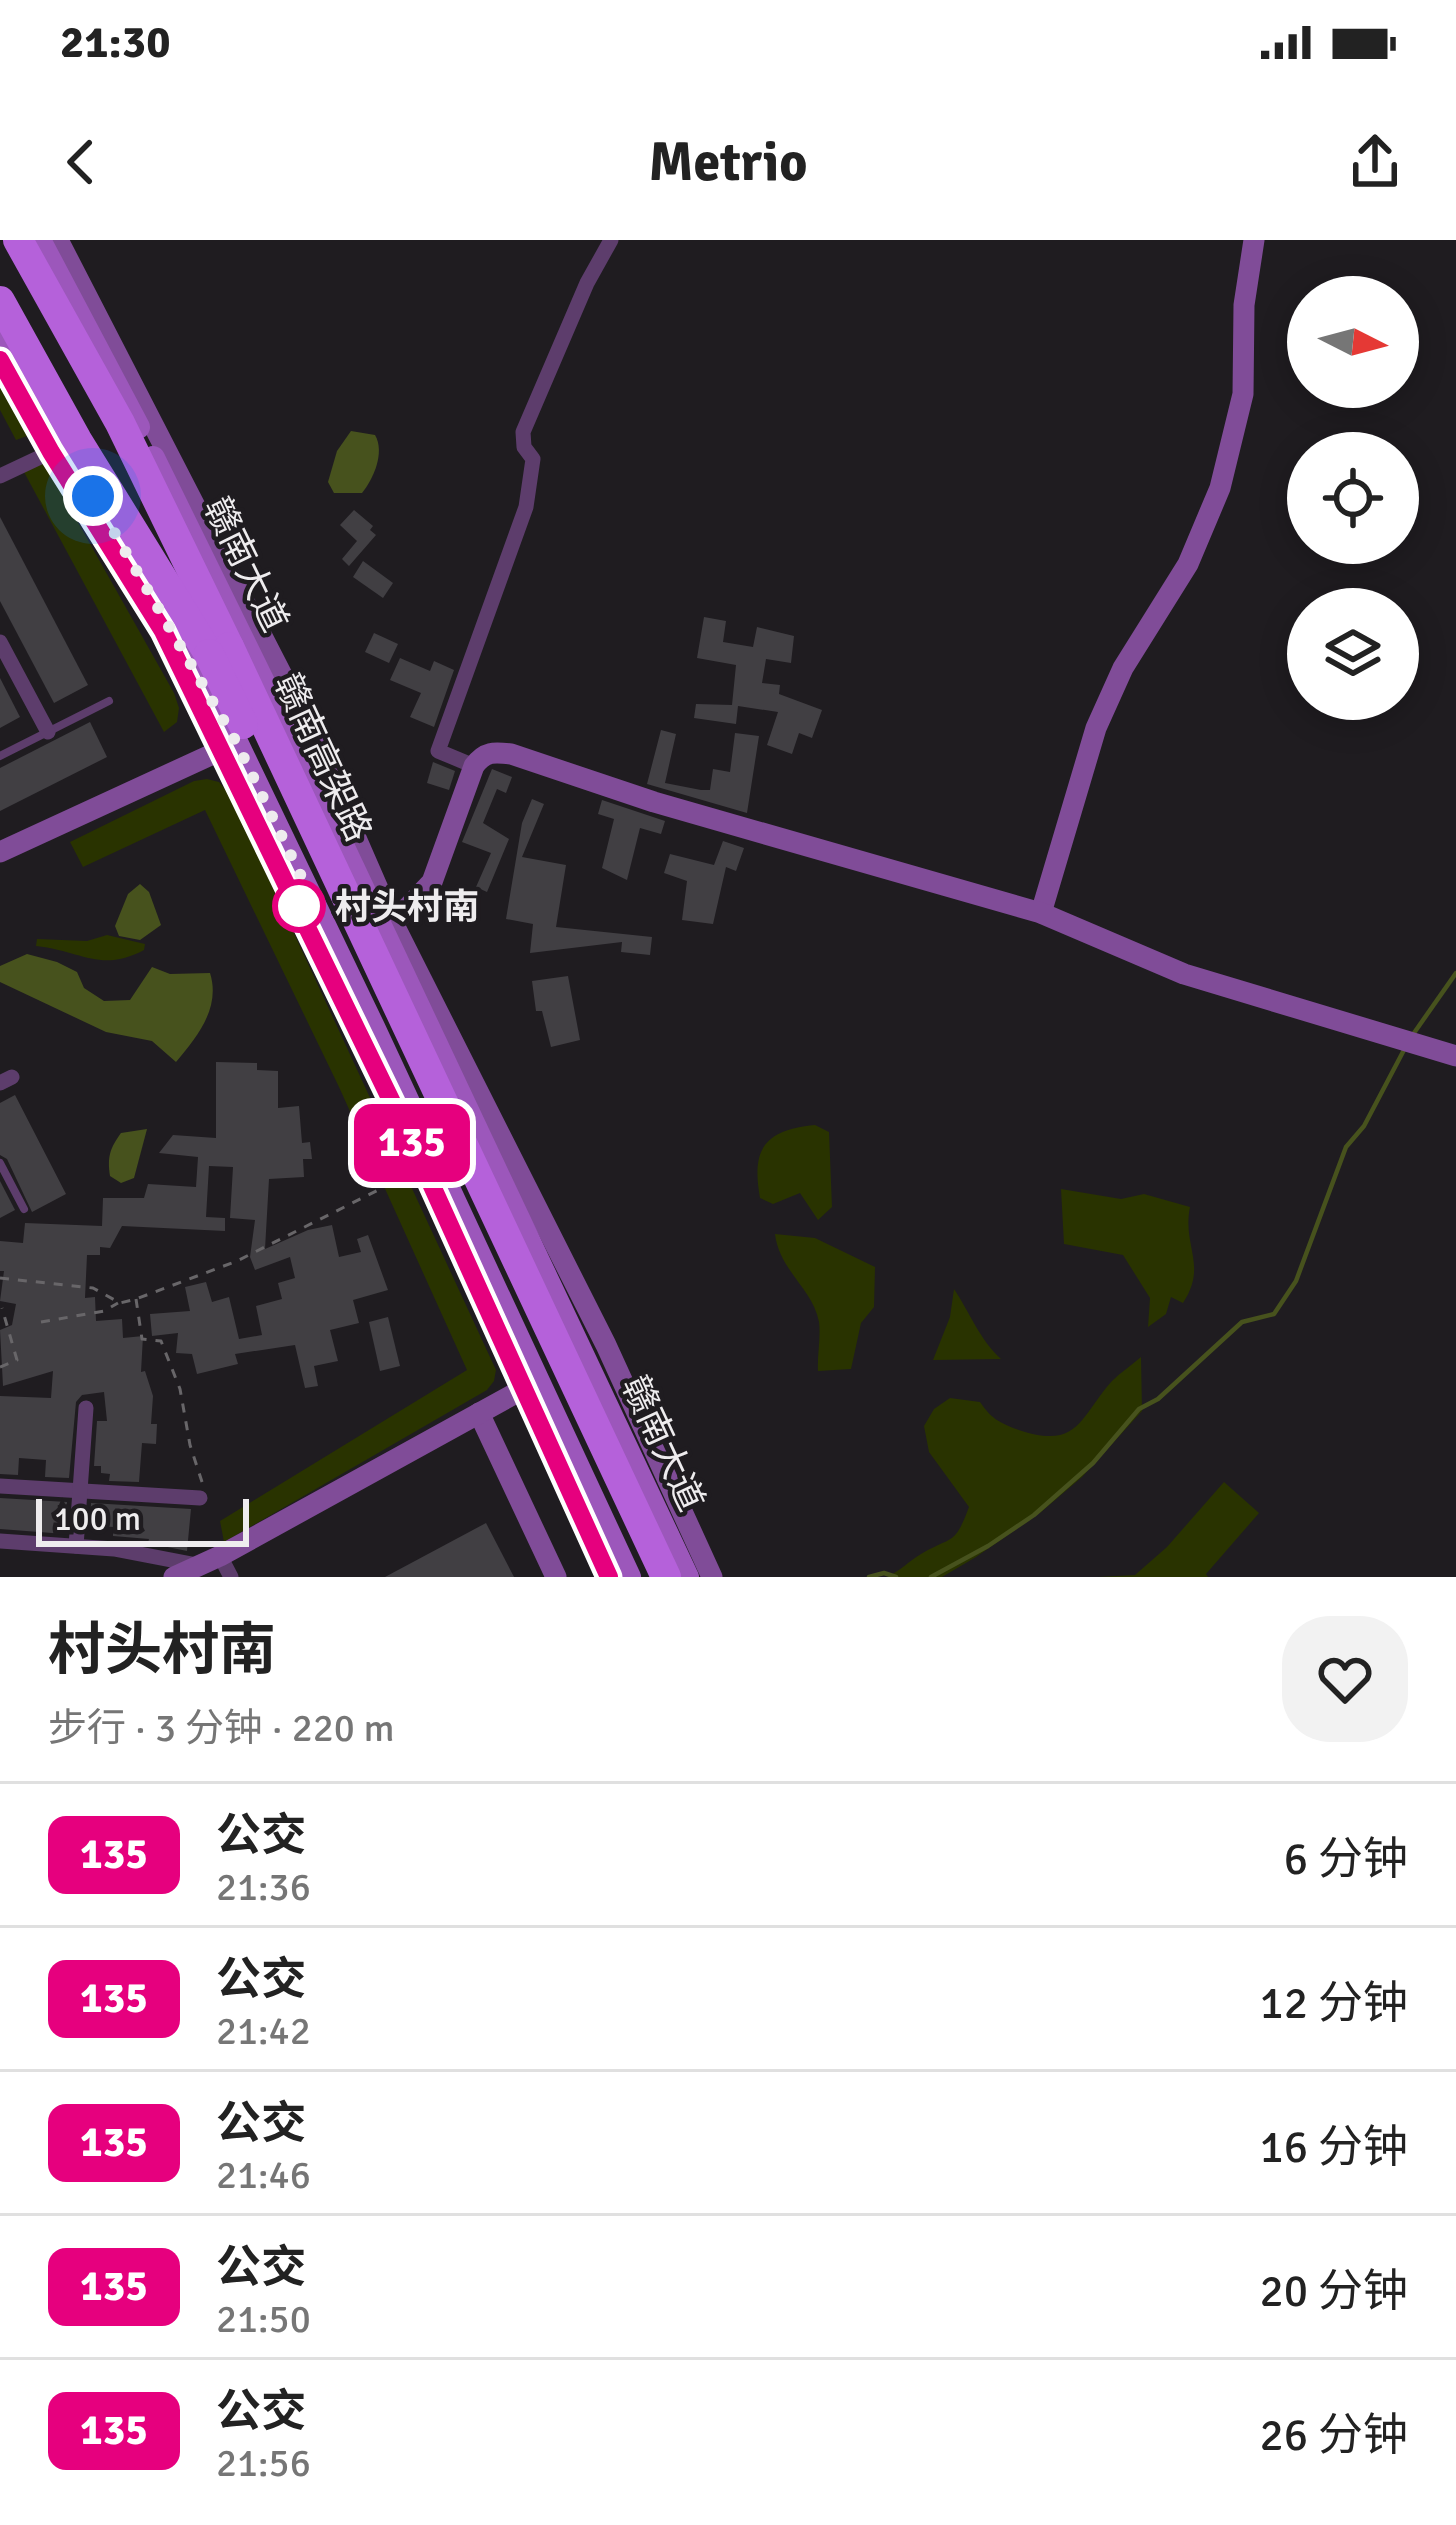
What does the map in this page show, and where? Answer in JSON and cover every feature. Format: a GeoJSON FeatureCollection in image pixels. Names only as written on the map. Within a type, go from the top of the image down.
{"type":"FeatureCollection","features":[{"type":"Feature","properties":{"kind":"highway","name":"赣南高架路"},"geometry":{"type":"LineString","coordinates":[[17,240],[120,422],[219,651],[648,1577]]}},
{"type":"Feature","properties":{"kind":"highway","name":"赣南高架路"},"geometry":{"type":"LineString","coordinates":[[0,305],[77,440],[219,651],[666,1577]]}},
{"type":"Feature","properties":{"kind":"highway"},"geometry":{"type":"LineString","coordinates":[[0,305],[48,419]]}},
{"type":"Feature","properties":{"kind":"highway"},"geometry":{"type":"LineString","coordinates":[[120,422],[184,520]]}},
{"type":"Feature","properties":{"kind":"main road","name":"赣南大道"},"geometry":{"type":"LineString","coordinates":[[39,240],[257,666],[292,716],[316,790],[687,1577]]}},
{"type":"Feature","properties":{"kind":"main road"},"geometry":{"type":"LineString","coordinates":[[0,332],[206,688],[228,747],[272,814],[629,1577]]}},
{"type":"Feature","properties":{"kind":"main road"},"geometry":{"type":"LineString","coordinates":[[206,688],[257,666]]}},
{"type":"Feature","properties":{"kind":"main road"},"geometry":{"type":"LineString","coordinates":[[272,814],[316,790]]}},
{"type":"Feature","properties":{"kind":"street"},"geometry":{"type":"LineString","coordinates":[[58,240],[606,1345],[712,1577]]}},
{"type":"Feature","properties":{"kind":"street"},"geometry":{"type":"LineString","coordinates":[[474,766],[438,752],[526,507],[533,458],[524,447],[523,432],[610,240]]}},
{"type":"Feature","properties":{"kind":"street"},"geometry":{"type":"LineString","coordinates":[[1041,913],[1096,728],[1123,668],[1188,564],[1220,488],[1243,394],[1244,305],[1253,240]]}},
{"type":"Feature","properties":{"kind":"street"},"geometry":{"type":"LineString","coordinates":[[0,360],[228,747],[609,1577]]}},
{"type":"Feature","properties":{"kind":"street"},"geometry":{"type":"LineString","coordinates":[[0,476],[51,452]]}},
{"type":"Feature","properties":{"kind":"street"},"geometry":{"type":"LineString","coordinates":[[0,643],[48,732]]}},
{"type":"Feature","properties":{"kind":"street"},"geometry":{"type":"LineString","coordinates":[[0,852],[292,716]]}},
{"type":"Feature","properties":{"kind":"street"},"geometry":{"type":"LineString","coordinates":[[393,923],[432,882],[474,766],[491,752],[512,754],[654,802],[1041,913],[1184,974],[1456,1055]]}},
{"type":"Feature","properties":{"kind":"street"},"geometry":{"type":"LineString","coordinates":[[174,1577],[523,1389]]}},
{"type":"Feature","properties":{"kind":"street"},"geometry":{"type":"LineString","coordinates":[[76,1546],[86,1408]]}},
{"type":"Feature","properties":{"kind":"street"},"geometry":{"type":"LineString","coordinates":[[479,1413],[556,1577]]}},
{"type":"Feature","properties":{"kind":"street"},"geometry":{"type":"LineString","coordinates":[[0,1486],[200,1498]]}},
{"type":"Feature","properties":{"kind":"street"},"geometry":{"type":"LineString","coordinates":[[0,1541],[114,1549],[197,1565]]}},
{"type":"Feature","properties":{"kind":"street"},"geometry":{"type":"LineString","coordinates":[[220,1556],[231,1577]]}},
{"type":"Feature","properties":{"kind":"lane"},"geometry":{"type":"LineString","coordinates":[[0,756],[110,701]]}},
{"type":"Feature","properties":{"kind":"lane"},"geometry":{"type":"LineString","coordinates":[[0,1163],[24,1209]]}},
{"type":"Feature","properties":{"kind":"path"},"geometry":{"type":"LineString","coordinates":[[41,1322],[104,1311],[237,1261],[423,1166]]}},
{"type":"Feature","properties":{"kind":"path"},"geometry":{"type":"LineString","coordinates":[[0,1278],[93,1288],[120,1303]]}},
{"type":"Feature","properties":{"kind":"path"},"geometry":{"type":"LineString","coordinates":[[136,1299],[142,1339],[161,1341],[181,1390],[190,1445],[203,1483],[200,1498]]}},
{"type":"Feature","properties":{"kind":"path"},"geometry":{"type":"LineString","coordinates":[[0,1366],[16,1360],[2,1308]]}},
{"type":"Feature","properties":{"kind":"shaded area"},"geometry":{"type":"Polygon","coordinates":[[[0,382],[30,435],[16,440],[0,410],[0,382]]]}},
{"type":"Feature","properties":{"kind":"shaded area"},"geometry":{"type":"Polygon","coordinates":[[[351,431],[375,435],[377,465],[362,493],[334,493],[328,482],[337,451],[351,431]]]}},
{"type":"Feature","properties":{"kind":"shaded area"},"geometry":{"type":"Polygon","coordinates":[[[44,462],[174,693],[177,722],[164,732],[24,472],[44,462]]]}},
{"type":"Feature","properties":{"kind":"shaded area"},"geometry":{"type":"Polygon","coordinates":[[[194,781],[219,782],[230,795],[496,1370],[487,1390],[224,1542],[220,1521],[467,1370],[339,1087],[205,810],[83,867],[70,842],[194,781]]]}},
{"type":"Feature","properties":{"kind":"shaded area"},"geometry":{"type":"Polygon","coordinates":[[[140,884],[149,892],[161,925],[140,940],[119,936],[115,926],[128,894],[140,884]]]}},
{"type":"Feature","properties":{"kind":"shaded area"},"geometry":{"type":"Polygon","coordinates":[[[107,935],[145,944],[144,950],[103,960],[36,946],[37,939],[87,941],[107,935]]]}},
{"type":"Feature","properties":{"kind":"shaded area"},"geometry":{"type":"Polygon","coordinates":[[[27,954],[77,972],[84,988],[104,1001],[130,1000],[152,967],[170,974],[210,973],[210,1010],[176,1062],[152,1041],[106,1032],[0,982],[0,966],[27,954]]]}},
{"type":"Feature","properties":{"kind":"shaded area"},"geometry":{"type":"Polygon","coordinates":[[[815,1125],[829,1132],[832,1207],[818,1220],[800,1193],[773,1204],[760,1198],[758,1181],[760,1154],[773,1137],[815,1125]]]}},
{"type":"Feature","properties":{"kind":"shaded area"},"geometry":{"type":"Polygon","coordinates":[[[147,1129],[134,1178],[121,1183],[110,1176],[112,1148],[121,1133],[147,1129]]]}},
{"type":"Feature","properties":{"kind":"shaded area"},"geometry":{"type":"Polygon","coordinates":[[[1061,1189],[1121,1199],[1144,1194],[1190,1207],[1194,1277],[1183,1303],[1171,1297],[1166,1314],[1148,1327],[1150,1298],[1123,1255],[1064,1244],[1061,1189]]]}},
{"type":"Feature","properties":{"kind":"shaded area"},"geometry":{"type":"Polygon","coordinates":[[[775,1234],[815,1238],[875,1267],[874,1307],[861,1323],[851,1369],[818,1371],[816,1310],[783,1258],[775,1234]]]}},
{"type":"Feature","properties":{"kind":"shaded area"},"geometry":{"type":"Polygon","coordinates":[[[954,1289],[1001,1359],[933,1360],[950,1317],[954,1289]]]}},
{"type":"Feature","properties":{"kind":"shaded area"},"geometry":{"type":"Polygon","coordinates":[[[1141,1357],[1142,1411],[1082,1477],[1041,1512],[942,1577],[887,1577],[951,1538],[969,1507],[929,1452],[924,1426],[934,1409],[950,1398],[980,1402],[995,1419],[1016,1429],[1037,1435],[1065,1433],[1141,1357]]]}},
{"type":"Feature","properties":{"kind":"shaded area"},"geometry":{"type":"Polygon","coordinates":[[[1224,1482],[1259,1513],[1208,1577],[1098,1577],[1135,1575],[1167,1547],[1224,1482]]]}},
{"type":"Feature","properties":{"kind":"building"},"geometry":{"type":"Polygon","coordinates":[[[354,510],[373,526],[370,530],[376,535],[349,566],[342,559],[357,541],[340,525],[354,510]]]}},
{"type":"Feature","properties":{"kind":"building"},"geometry":{"type":"Polygon","coordinates":[[[0,517],[88,685],[54,703],[0,601],[0,517]]]}},
{"type":"Feature","properties":{"kind":"building"},"geometry":{"type":"Polygon","coordinates":[[[363,561],[393,583],[383,598],[353,577],[363,561]]]}},
{"type":"Feature","properties":{"kind":"building"},"geometry":{"type":"Polygon","coordinates":[[[704,617],[726,621],[723,642],[753,647],[757,627],[794,636],[791,663],[766,659],[762,683],[780,685],[779,694],[822,710],[812,738],[799,733],[792,754],[767,745],[778,712],[738,706],[736,724],[694,718],[696,704],[732,705],[736,665],[697,658],[704,617]]]}},
{"type":"Feature","properties":{"kind":"building"},"geometry":{"type":"Polygon","coordinates":[[[374,633],[398,644],[389,663],[365,652],[374,633]]]}},
{"type":"Feature","properties":{"kind":"building"},"geometry":{"type":"Polygon","coordinates":[[[400,658],[430,671],[434,661],[454,670],[434,727],[410,717],[421,693],[390,680],[400,658]]]}},
{"type":"Feature","properties":{"kind":"building"},"geometry":{"type":"Polygon","coordinates":[[[0,678],[20,717],[0,728],[0,678]]]}},
{"type":"Feature","properties":{"kind":"building"},"geometry":{"type":"Polygon","coordinates":[[[90,722],[107,757],[0,811],[0,768],[90,722]]]}},
{"type":"Feature","properties":{"kind":"building"},"geometry":{"type":"Polygon","coordinates":[[[661,730],[676,734],[665,783],[701,790],[710,790],[713,769],[730,772],[735,733],[759,736],[747,813],[647,784],[661,730]]]}},
{"type":"Feature","properties":{"kind":"building"},"geometry":{"type":"Polygon","coordinates":[[[433,762],[455,771],[449,790],[427,783],[433,762]]]}},
{"type":"Feature","properties":{"kind":"building"},"geometry":{"type":"Polygon","coordinates":[[[492,769],[512,777],[506,793],[497,789],[483,823],[509,839],[487,892],[476,887],[491,853],[462,842],[492,769]]]}},
{"type":"Feature","properties":{"kind":"building"},"geometry":{"type":"Polygon","coordinates":[[[532,799],[544,804],[522,857],[566,865],[556,927],[652,937],[650,955],[621,952],[622,942],[530,953],[533,924],[506,919],[522,823],[532,799]]]}},
{"type":"Feature","properties":{"kind":"building"},"geometry":{"type":"Polygon","coordinates":[[[602,800],[665,821],[661,834],[640,828],[627,880],[602,868],[614,819],[598,814],[602,800]]]}},
{"type":"Feature","properties":{"kind":"building"},"geometry":{"type":"Polygon","coordinates":[[[723,841],[744,848],[736,871],[726,867],[713,924],[682,920],[687,881],[664,873],[670,854],[714,865],[723,841]]]}},
{"type":"Feature","properties":{"kind":"building"},"geometry":{"type":"Polygon","coordinates":[[[568,976],[580,1040],[551,1047],[542,1011],[536,1011],[532,981],[568,976]]]}},
{"type":"Feature","properties":{"kind":"building"},"geometry":{"type":"Polygon","coordinates":[[[216,1062],[257,1063],[257,1070],[278,1071],[278,1108],[299,1106],[302,1143],[310,1142],[312,1159],[303,1159],[304,1177],[269,1179],[265,1249],[332,1225],[339,1257],[361,1252],[357,1239],[368,1235],[388,1290],[353,1300],[359,1323],[330,1330],[338,1361],[314,1366],[318,1386],[305,1388],[295,1345],[235,1354],[238,1364],[197,1374],[192,1354],[176,1353],[178,1333],[152,1336],[150,1314],[190,1311],[185,1287],[206,1282],[212,1302],[229,1297],[239,1339],[262,1335],[256,1306],[282,1299],[278,1283],[295,1278],[290,1257],[255,1270],[250,1257],[255,1220],[230,1218],[233,1167],[209,1166],[206,1217],[225,1218],[225,1231],[122,1226],[110,1248],[100,1247],[100,1255],[87,1255],[85,1298],[95,1297],[96,1321],[122,1319],[123,1338],[143,1336],[141,1372],[145,1371],[153,1396],[151,1424],[157,1424],[156,1444],[142,1443],[139,1482],[109,1481],[110,1474],[94,1466],[97,1421],[107,1421],[104,1392],[82,1395],[76,1402],[69,1478],[45,1477],[46,1460],[19,1458],[18,1475],[0,1474],[0,1396],[51,1398],[53,1371],[3,1386],[0,1330],[12,1325],[16,1304],[0,1301],[4,1271],[0,1271],[0,1241],[23,1243],[25,1223],[102,1226],[103,1198],[144,1198],[148,1184],[196,1187],[198,1157],[159,1153],[173,1135],[216,1138],[216,1062]]]}},
{"type":"Feature","properties":{"kind":"building"},"geometry":{"type":"Polygon","coordinates":[[[15,1095],[66,1194],[32,1212],[7,1159],[0,1155],[0,1103],[15,1095]]]}},
{"type":"Feature","properties":{"kind":"building"},"geometry":{"type":"Polygon","coordinates":[[[0,1181],[15,1210],[0,1218],[0,1181]]]}},
{"type":"Feature","properties":{"kind":"building"},"geometry":{"type":"Polygon","coordinates":[[[388,1317],[400,1366],[380,1371],[369,1322],[388,1317]]]}},
{"type":"Feature","properties":{"kind":"building"},"geometry":{"type":"Polygon","coordinates":[[[0,1498],[67,1502],[65,1534],[0,1529],[0,1498]]]}},
{"type":"Feature","properties":{"kind":"building"},"geometry":{"type":"Polygon","coordinates":[[[91,1503],[191,1509],[187,1551],[148,1543],[149,1539],[113,1536],[113,1527],[90,1525],[91,1503]]]}},
{"type":"Feature","properties":{"kind":"building"},"geometry":{"type":"Polygon","coordinates":[[[486,1523],[514,1577],[385,1577],[486,1523]]]}},
{"type":"Feature","properties":{"kind":"waterway"},"geometry":{"type":"LineString","coordinates":[[1414,1033],[1456,973]]}},
{"type":"Feature","properties":{"kind":"waterway"},"geometry":{"type":"LineString","coordinates":[[931,1577],[1034,1515],[1093,1463],[1139,1409],[1158,1399],[1242,1322],[1274,1314],[1296,1281],[1346,1147],[1364,1126],[1405,1048]]}},
{"type":"Feature","properties":{"kind":"waterway"},"geometry":{"type":"LineString","coordinates":[[869,1577],[884,1573],[896,1577]]}},
{"type":"Feature","properties":{"kind":"bus line","name":"135"},"geometry":{"type":"LineString","coordinates":[[0,360],[51,452],[163,631],[423,1166],[609,1577]]}},
{"type":"Feature","properties":{"kind":"place","name":"村头村南"},"geometry":{"type":"Point","coordinates":[299,906]}},
{"type":"Feature","properties":{"kind":"route"},"geometry":{"type":"LineString","coordinates":[[93,496],[236,742],[312,899],[299,906]]}}]}
